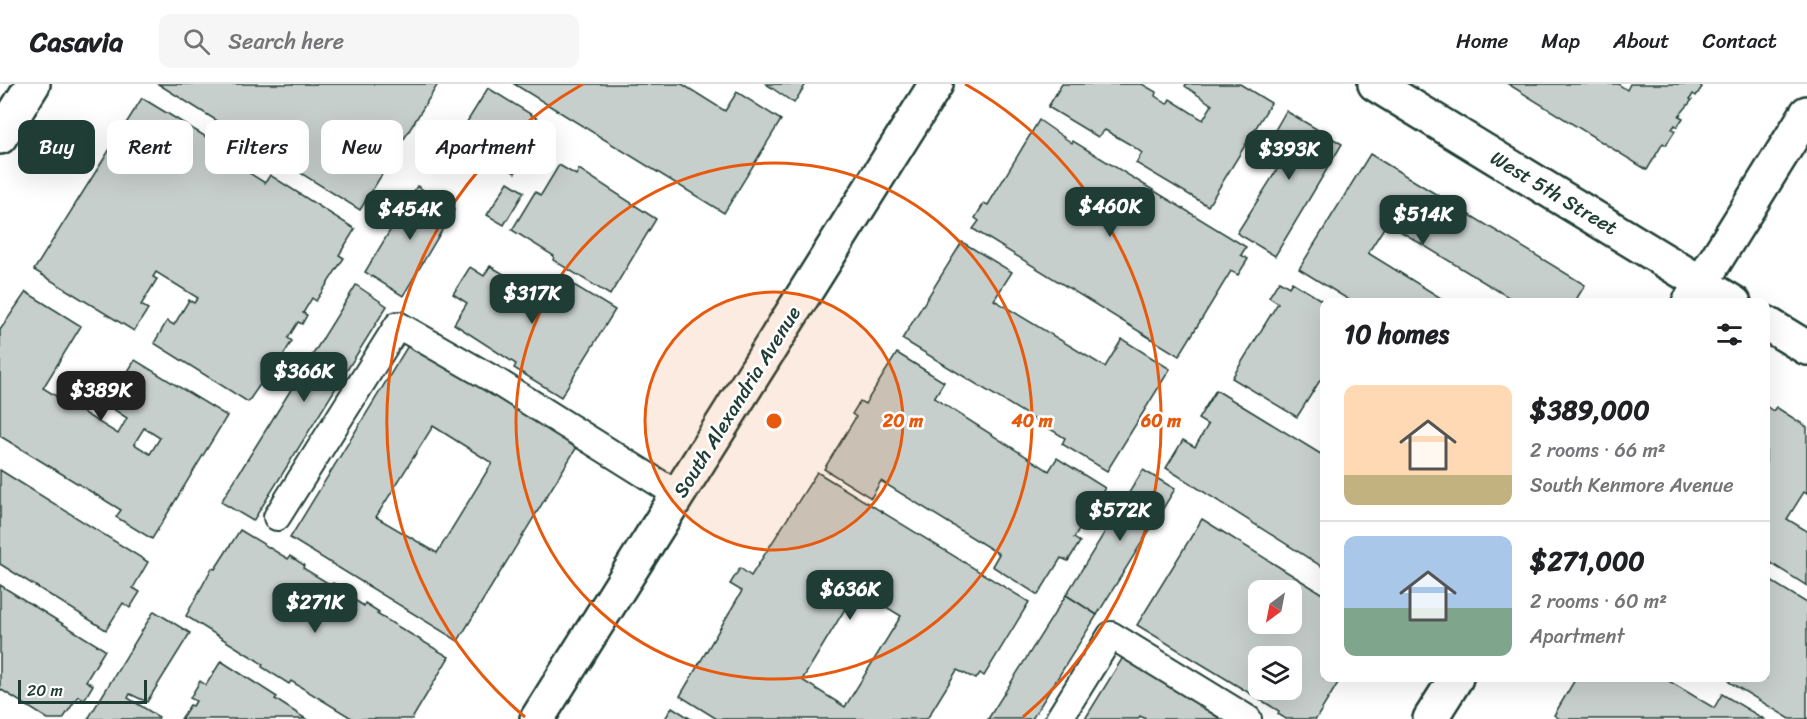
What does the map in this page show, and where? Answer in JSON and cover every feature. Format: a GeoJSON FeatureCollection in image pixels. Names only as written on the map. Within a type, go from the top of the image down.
{"type":"FeatureCollection","features":[{"type":"Feature","properties":{"kind":"street"},"geometry":{"type":"LineString","coordinates":[[0,137],[33,84]]}},
{"type":"Feature","properties":{"kind":"street","name":"South Alexandria Avenue"},"geometry":{"type":"LineString","coordinates":[[537,719],[936,84]]}},
{"type":"Feature","properties":{"kind":"street","name":"West 5th Street"},"geometry":{"type":"LineString","coordinates":[[1375,84],[1695,293],[1714,298]]}},
{"type":"Feature","properties":{"kind":"street"},"geometry":{"type":"LineString","coordinates":[[1695,293],[1807,113]]}},
{"type":"Feature","properties":{"kind":"street"},"geometry":{"type":"LineString","coordinates":[[1770,325],[1807,348]]}},
{"type":"Feature","properties":{"kind":"street"},"geometry":{"type":"LineString","coordinates":[[1430,719],[1453,682]]}},
{"type":"Feature","properties":{"kind":"lane"},"geometry":{"type":"LineString","coordinates":[[277,517],[398,325],[496,381],[678,495]]}},
{"type":"Feature","properties":{"kind":"lane"},"geometry":{"type":"LineString","coordinates":[[1059,719],[1111,635],[1248,719]]}},
{"type":"Feature","properties":{"kind":"building"},"geometry":{"type":"Polygon","coordinates":[[[158,84],[438,84],[403,141],[403,120],[321,120],[321,174],[382,174],[360,210],[302,174],[309,174],[309,120],[216,120],[158,84]]]}},
{"type":"Feature","properties":{"kind":"building"},"geometry":{"type":"Polygon","coordinates":[[[514,84],[682,84],[725,111],[737,92],[781,120],[724,213],[514,84]]]}},
{"type":"Feature","properties":{"kind":"building"},"geometry":{"type":"Polygon","coordinates":[[[766,84],[806,84],[794,103],[766,84]]]}},
{"type":"Feature","properties":{"kind":"building"},"geometry":{"type":"Polygon","coordinates":[[[1062,84],[1142,84],[1156,92],[1155,96],[1167,104],[1170,99],[1203,120],[1212,105],[1185,86],[1186,84],[1240,84],[1271,103],[1208,206],[1136,163],[1142,153],[1131,145],[1105,130],[1098,137],[1048,107],[1062,84]]]}},
{"type":"Feature","properties":{"kind":"building"},"geometry":{"type":"Polygon","coordinates":[[[1508,84],[1618,84],[1627,90],[1630,84],[1699,84],[1702,87],[1696,96],[1693,94],[1690,99],[1692,100],[1679,116],[1683,118],[1677,127],[1675,125],[1672,129],[1675,131],[1666,145],[1663,143],[1647,170],[1508,84]]]}},
{"type":"Feature","properties":{"kind":"building"},"geometry":{"type":"Polygon","coordinates":[[[488,88],[540,120],[468,120],[488,88]]]}},
{"type":"Feature","properties":{"kind":"building"},"geometry":{"type":"Polygon","coordinates":[[[142,98],[178,120],[128,120],[142,98]]]}},
{"type":"Feature","properties":{"kind":"building"},"geometry":{"type":"Polygon","coordinates":[[[1286,111],[1342,144],[1275,256],[1237,233],[1280,165],[1262,153],[1286,111]]]}},
{"type":"Feature","properties":{"kind":"building"},"geometry":{"type":"Polygon","coordinates":[[[1039,120],[1072,143],[1073,141],[1246,247],[1241,255],[1248,259],[1238,275],[1231,271],[1179,356],[973,229],[979,221],[975,218],[984,203],[988,205],[1039,120]]]}},
{"type":"Feature","properties":{"kind":"building"},"geometry":{"type":"Polygon","coordinates":[[[193,129],[205,136],[205,174],[251,174],[265,183],[270,175],[355,229],[339,255],[344,258],[316,301],[312,298],[303,313],[307,315],[302,324],[298,322],[288,338],[292,341],[265,385],[261,383],[248,402],[154,343],[167,321],[174,325],[189,300],[194,303],[198,298],[156,272],[153,277],[157,279],[141,305],[148,309],[134,331],[34,270],[107,154],[107,174],[193,174],[193,129]]]}},
{"type":"Feature","properties":{"kind":"building"},"geometry":{"type":"Polygon","coordinates":[[[1370,154],[1585,285],[1577,298],[1510,298],[1387,223],[1368,253],[1441,298],[1346,298],[1299,269],[1370,154]]]}},
{"type":"Feature","properties":{"kind":"building"},"geometry":{"type":"Polygon","coordinates":[[[559,165],[576,175],[579,169],[656,219],[610,295],[553,260],[554,256],[512,230],[535,192],[541,195],[554,174],[556,174],[559,165]]]}},
{"type":"Feature","properties":{"kind":"building"},"geometry":{"type":"Polygon","coordinates":[[[508,182],[524,192],[504,225],[487,215],[508,182]]]}},
{"type":"Feature","properties":{"kind":"building"},"geometry":{"type":"Polygon","coordinates":[[[417,186],[454,210],[403,296],[365,272],[417,186]]]}},
{"type":"Feature","properties":{"kind":"building"},"geometry":{"type":"Polygon","coordinates":[[[962,242],[1012,272],[994,300],[1105,367],[1122,339],[1170,369],[1107,471],[1062,444],[1065,438],[902,339],[962,242]]]}},
{"type":"Feature","properties":{"kind":"building"},"geometry":{"type":"Polygon","coordinates":[[[490,266],[555,304],[569,282],[615,310],[561,397],[514,368],[516,364],[454,324],[467,303],[453,294],[470,267],[484,276],[490,266]]]}},
{"type":"Feature","properties":{"kind":"building"},"geometry":{"type":"Polygon","coordinates":[[[1279,281],[1289,287],[1292,282],[1320,299],[1320,380],[1297,417],[1232,378],[1278,303],[1269,297],[1279,281]]]}},
{"type":"Feature","properties":{"kind":"building"},"geometry":{"type":"Polygon","coordinates":[[[356,285],[387,306],[253,521],[221,502],[356,285]]]}},
{"type":"Feature","properties":{"kind":"building"},"geometry":{"type":"Polygon","coordinates":[[[26,292],[81,326],[43,388],[118,434],[127,418],[107,405],[135,360],[227,416],[152,539],[116,517],[121,510],[0,436],[0,330],[26,292]],[[144,428],[134,444],[150,454],[160,438],[144,428]]]}},
{"type":"Feature","properties":{"kind":"building"},"geometry":{"type":"Polygon","coordinates":[[[412,339],[580,442],[458,641],[290,538],[412,339]],[[433,426],[376,517],[437,553],[492,463],[433,426]]]}},
{"type":"Feature","properties":{"kind":"building"},"geometry":{"type":"Polygon","coordinates":[[[897,353],[944,382],[934,398],[1049,471],[1057,458],[1105,488],[1074,538],[1080,542],[1068,561],[1061,558],[1038,595],[992,566],[999,554],[881,481],[871,498],[824,469],[856,417],[852,414],[860,401],[865,404],[897,353]]]}},
{"type":"Feature","properties":{"kind":"building"},"geometry":{"type":"Polygon","coordinates":[[[1216,390],[1320,454],[1320,565],[1166,468],[1183,440],[1195,447],[1208,425],[1198,419],[1216,390]]]}},
{"type":"Feature","properties":{"kind":"building"},"geometry":{"type":"Polygon","coordinates":[[[1776,407],[1807,427],[1807,494],[1804,492],[1787,519],[1807,531],[1807,586],[1770,563],[1770,409],[1773,411],[1776,407]]]}},
{"type":"Feature","properties":{"kind":"building"},"geometry":{"type":"Polygon","coordinates":[[[0,470],[148,562],[133,588],[140,592],[130,608],[123,603],[106,630],[0,564],[0,470]]]}},
{"type":"Feature","properties":{"kind":"building"},"geometry":{"type":"Polygon","coordinates":[[[1143,470],[1175,489],[1097,615],[1066,595],[1143,470]]]}},
{"type":"Feature","properties":{"kind":"building"},"geometry":{"type":"Polygon","coordinates":[[[817,472],[1029,602],[984,676],[980,673],[976,679],[957,670],[927,719],[717,719],[680,696],[742,591],[730,584],[740,568],[751,576],[817,472]],[[857,589],[802,680],[845,707],[901,616],[857,589]]]}},
{"type":"Feature","properties":{"kind":"building"},"geometry":{"type":"Polygon","coordinates":[[[1202,519],[1300,580],[1248,580],[1248,634],[1302,634],[1302,581],[1320,593],[1320,682],[1339,682],[1316,719],[1286,719],[1278,714],[1279,711],[1261,700],[1302,700],[1302,646],[1248,646],[1248,692],[1137,625],[1202,519]]]}},
{"type":"Feature","properties":{"kind":"building"},"geometry":{"type":"Polygon","coordinates":[[[240,530],[288,559],[290,556],[304,565],[303,568],[331,585],[333,583],[346,591],[345,594],[364,606],[365,603],[379,612],[377,614],[449,657],[412,719],[353,719],[291,681],[289,684],[262,667],[263,664],[186,616],[212,568],[215,569],[240,530]]]}},
{"type":"Feature","properties":{"kind":"building"},"geometry":{"type":"Polygon","coordinates":[[[1770,580],[1807,603],[1807,719],[1790,719],[1729,682],[1770,682],[1770,580]]]}},
{"type":"Feature","properties":{"kind":"building"},"geometry":{"type":"Polygon","coordinates":[[[0,585],[105,650],[86,681],[93,685],[84,700],[78,696],[63,719],[48,719],[0,689],[0,585]]]}},
{"type":"Feature","properties":{"kind":"building"},"geometry":{"type":"Polygon","coordinates":[[[1066,595],[1097,615],[1032,719],[988,719],[1066,595]]]}},
{"type":"Feature","properties":{"kind":"building"},"geometry":{"type":"Polygon","coordinates":[[[154,611],[190,633],[147,702],[130,694],[128,698],[159,717],[158,719],[88,719],[154,611]]]}},
{"type":"Feature","properties":{"kind":"building"},"geometry":{"type":"Polygon","coordinates":[[[1125,654],[1192,695],[1191,700],[1197,698],[1206,703],[1208,711],[1221,719],[1146,719],[1140,716],[1138,719],[1085,719],[1125,654]]]}},
{"type":"Feature","properties":{"kind":"building"},"geometry":{"type":"Polygon","coordinates":[[[221,661],[277,697],[275,699],[306,719],[181,719],[190,705],[193,706],[196,701],[190,698],[200,681],[206,685],[221,661]]]}},
{"type":"Feature","properties":{"kind":"building"},"geometry":{"type":"Polygon","coordinates":[[[1574,682],[1671,682],[1714,708],[1722,694],[1764,719],[1560,719],[1554,715],[1574,682]]]}},
{"type":"Feature","properties":{"kind":"building"},"geometry":{"type":"Polygon","coordinates":[[[672,707],[691,719],[665,719],[672,707]]]}}]}
